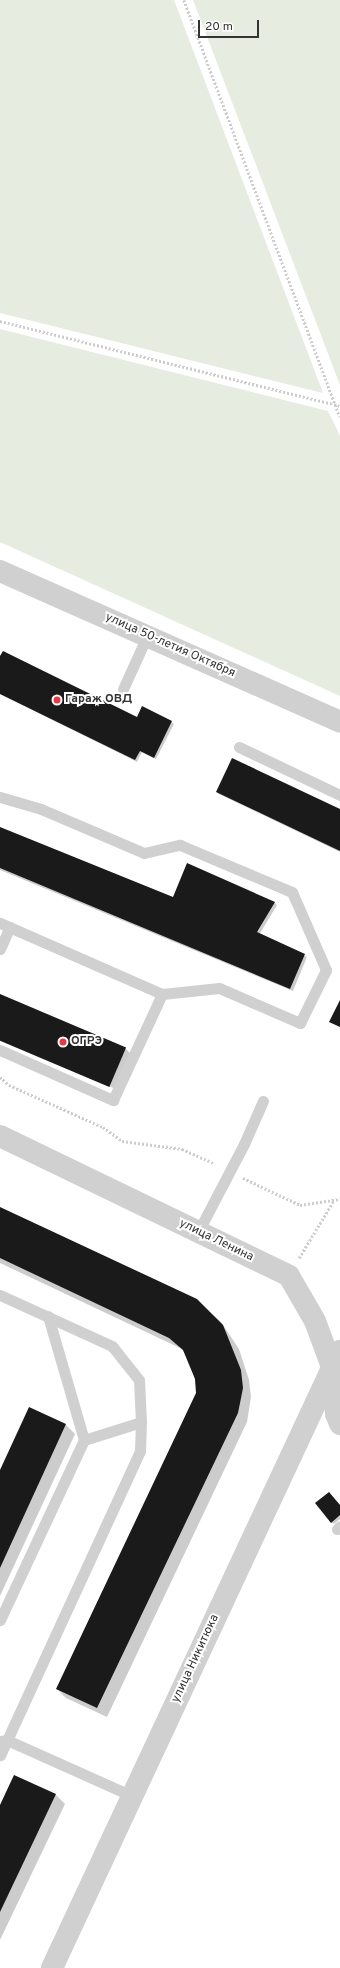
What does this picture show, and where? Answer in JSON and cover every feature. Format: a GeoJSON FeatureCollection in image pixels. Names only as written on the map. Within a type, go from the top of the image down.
{"type":"FeatureCollection","features":[{"type":"Feature","properties":{"kind":"street","name":"улица 50-летия Октября"},"geometry":{"type":"LineString","coordinates":[[0,571],[340,722]]}},
{"type":"Feature","properties":{"kind":"street","name":"улица Ленина"},"geometry":{"type":"LineString","coordinates":[[0,1136],[289,1276]]}},
{"type":"Feature","properties":{"kind":"street"},"geometry":{"type":"LineString","coordinates":[[289,1276],[336,1359],[336,1414],[340,1424]]}},
{"type":"Feature","properties":{"kind":"street","name":"улица Никитюка"},"geometry":{"type":"LineString","coordinates":[[52,1968],[336,1359]]}},
{"type":"Feature","properties":{"kind":"lane"},"geometry":{"type":"LineString","coordinates":[[123,689],[147,636]]}},
{"type":"Feature","properties":{"kind":"lane"},"geometry":{"type":"LineString","coordinates":[[239,747],[340,795]]}},
{"type":"Feature","properties":{"kind":"lane"},"geometry":{"type":"LineString","coordinates":[[0,797],[40,809],[144,853],[180,845],[292,892],[326,970],[300,1023],[220,988],[162,994],[5,925],[0,949]]}},
{"type":"Feature","properties":{"kind":"lane"},"geometry":{"type":"LineString","coordinates":[[0,1050],[113,1100],[162,994]]}},
{"type":"Feature","properties":{"kind":"lane"},"geometry":{"type":"LineString","coordinates":[[198,1232],[230,1171],[263,1101]]}},
{"type":"Feature","properties":{"kind":"lane"},"geometry":{"type":"LineString","coordinates":[[0,1295],[112,1346],[139,1380],[141,1422],[140,1451],[3,1741],[0,1755]]}},
{"type":"Feature","properties":{"kind":"lane"},"geometry":{"type":"LineString","coordinates":[[0,1620],[84,1440],[48,1316]]}},
{"type":"Feature","properties":{"kind":"lane"},"geometry":{"type":"LineString","coordinates":[[84,1440],[141,1422]]}},
{"type":"Feature","properties":{"kind":"lane"},"geometry":{"type":"LineString","coordinates":[[3,1741],[132,1796]]}},
{"type":"Feature","properties":{"kind":"path"},"geometry":{"type":"LineString","coordinates":[[184,0],[340,417]]}},
{"type":"Feature","properties":{"kind":"path"},"geometry":{"type":"LineString","coordinates":[[0,321],[340,406]]}},
{"type":"Feature","properties":{"kind":"path"},"geometry":{"type":"LineString","coordinates":[[0,1077],[9,1085],[103,1127],[122,1141],[182,1149],[300,1205],[340,1199]]}},
{"type":"Feature","properties":{"kind":"path"},"geometry":{"type":"LineString","coordinates":[[289,1276],[334,1200]]}},
{"type":"Feature","properties":{"kind":"shaded area"},"geometry":{"type":"Polygon","coordinates":[[[0,0],[174,0],[323,393],[0,313],[0,0]]]}},
{"type":"Feature","properties":{"kind":"shaded area"},"geometry":{"type":"Polygon","coordinates":[[[193,0],[340,0],[340,385],[193,0]]]}},
{"type":"Feature","properties":{"kind":"shaded area"},"geometry":{"type":"Polygon","coordinates":[[[0,329],[328,411],[340,436],[340,696],[0,542],[0,329]]]}},
{"type":"Feature","properties":{"kind":"building","name":"Гараж ОВД"},"geometry":{"type":"Polygon","coordinates":[[[3,651],[137,717],[142,706],[172,721],[154,758],[140,751],[135,760],[0,694],[0,656],[3,651]]]}},
{"type":"Feature","properties":{"kind":"building"},"geometry":{"type":"Polygon","coordinates":[[[232,758],[340,809],[340,851],[216,792],[232,758]]]}},
{"type":"Feature","properties":{"kind":"building"},"geometry":{"type":"Polygon","coordinates":[[[0,827],[173,897],[187,863],[275,902],[257,932],[305,954],[290,989],[0,868],[0,827]]]}},
{"type":"Feature","properties":{"kind":"building","name":"ОГРЭ"},"geometry":{"type":"Polygon","coordinates":[[[0,994],[126,1048],[109,1087],[0,1041],[0,994]]]}},
{"type":"Feature","properties":{"kind":"building"},"geometry":{"type":"Polygon","coordinates":[[[340,1000],[340,1027],[329,1022],[340,1000]]]}},
{"type":"Feature","properties":{"kind":"building"},"geometry":{"type":"Polygon","coordinates":[[[0,1207],[197,1299],[223,1325],[241,1370],[243,1388],[238,1413],[97,1708],[56,1689],[196,1393],[195,1379],[183,1350],[169,1338],[0,1258],[0,1207]]]}},
{"type":"Feature","properties":{"kind":"building"},"geometry":{"type":"Polygon","coordinates":[[[29,1407],[66,1424],[0,1568],[0,1470],[29,1407]]]}},
{"type":"Feature","properties":{"kind":"building"},"geometry":{"type":"Polygon","coordinates":[[[329,1492],[340,1505],[340,1515],[331,1523],[315,1503],[329,1492]]]}},
{"type":"Feature","properties":{"kind":"building"},"geometry":{"type":"Polygon","coordinates":[[[14,1775],[56,1794],[0,1912],[0,1805],[14,1775]]]}},
{"type":"Feature","properties":{"kind":"place","name":"Гараж ОВД"},"geometry":{"type":"Point","coordinates":[57,700]}},
{"type":"Feature","properties":{"kind":"place","name":"ОГРЭ"},"geometry":{"type":"Point","coordinates":[63,1042]}}]}
